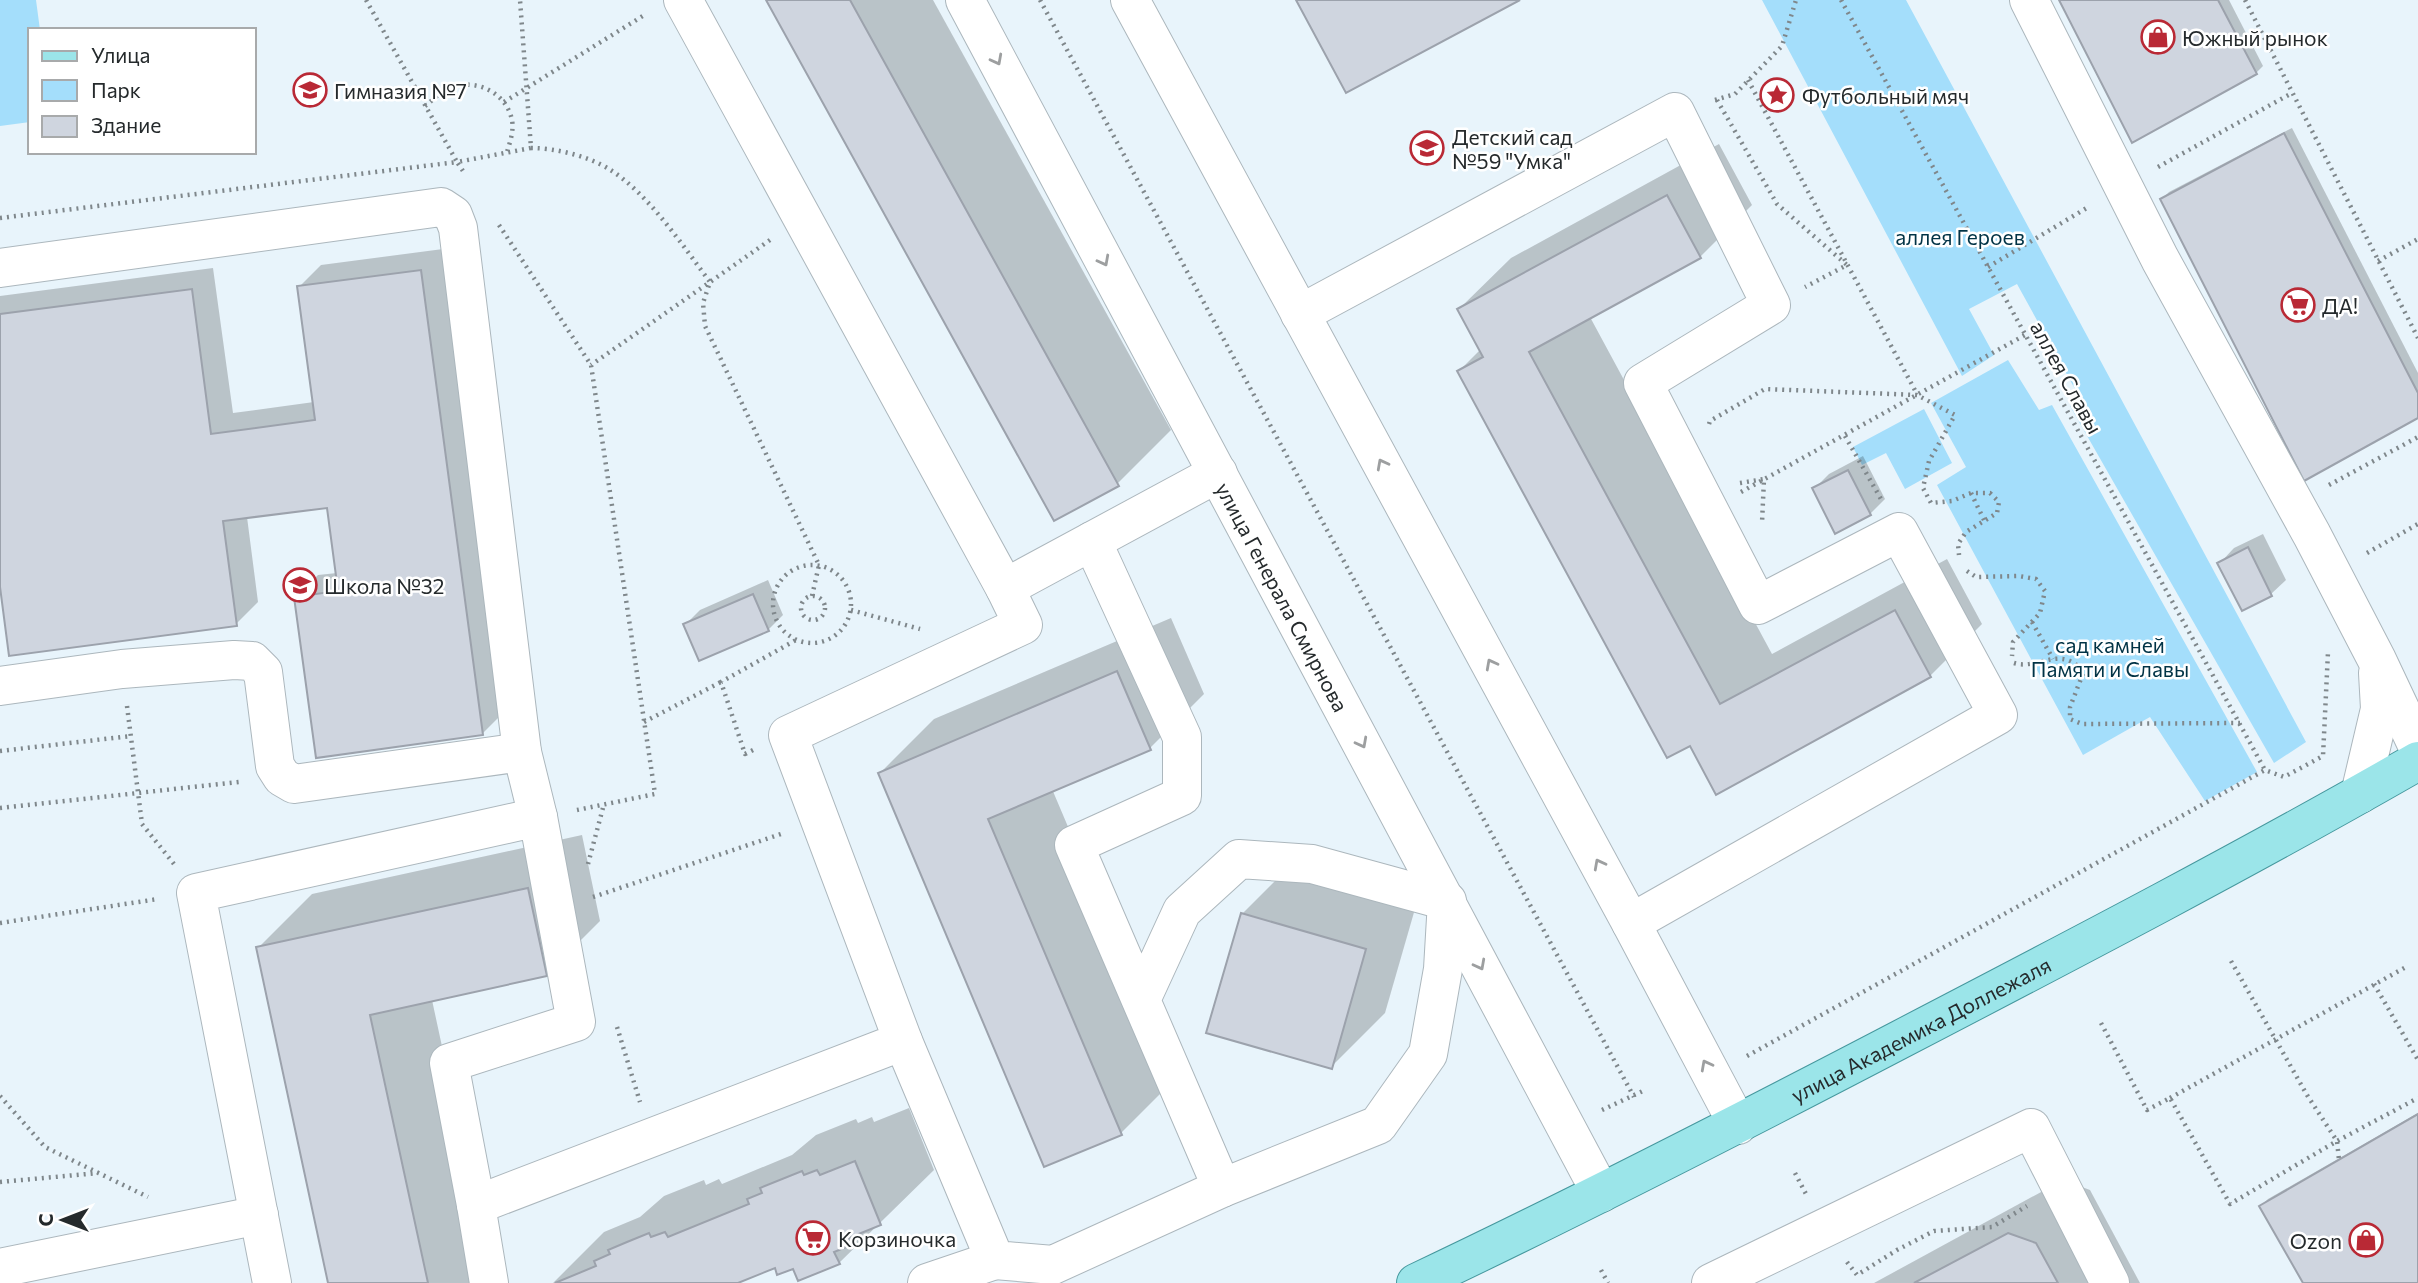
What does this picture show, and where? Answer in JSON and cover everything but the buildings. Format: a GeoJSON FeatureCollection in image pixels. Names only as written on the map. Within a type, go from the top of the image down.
{"type":"FeatureCollection","features":[{"type":"Feature","properties":{"kind":"main road","name":"улица Академика Доллежаля"},"geometry":{"type":"LineString","coordinates":[[1416,1283],[1738,1125],[2059,957],[2418,761]]}},
{"type":"Feature","properties":{"kind":"street","name":"улица Генерала Смирнова"},"geometry":{"type":"LineString","coordinates":[[965,0],[1601,1193]]}},
{"type":"Feature","properties":{"kind":"street"},"geometry":{"type":"LineString","coordinates":[[1130,0],[1738,1125]]}},
{"type":"Feature","properties":{"kind":"street"},"geometry":{"type":"LineString","coordinates":[[2029,0],[2160,259],[2377,660],[2418,747]]}},
{"type":"Feature","properties":{"kind":"street"},"geometry":{"type":"LineString","coordinates":[[670,4],[802,218],[1023,625],[788,735],[903,1041],[995,1261]]}},
{"type":"Feature","properties":{"kind":"street"},"geometry":{"type":"LineString","coordinates":[[1300,314],[1675,112],[1771,305],[1643,383],[1720,497],[1758,605],[1899,532],[1998,715],[1631,923]]}},
{"type":"Feature","properties":{"kind":"street"},"geometry":{"type":"LineString","coordinates":[[0,268],[441,207],[453,215],[458,228],[522,752],[538,817],[576,1022],[449,1063],[489,1283]]}},
{"type":"Feature","properties":{"kind":"street"},"geometry":{"type":"LineString","coordinates":[[1005,588],[1218,473]]}},
{"type":"Feature","properties":{"kind":"street"},"geometry":{"type":"LineString","coordinates":[[1092,541],[1182,737],[1182,796],[1074,845],[1222,1188]]}},
{"type":"Feature","properties":{"kind":"street"},"geometry":{"type":"LineString","coordinates":[[0,686],[122,669],[234,660],[252,662],[263,672],[275,766],[282,777],[294,784],[522,752]]}},
{"type":"Feature","properties":{"kind":"street"},"geometry":{"type":"LineString","coordinates":[[2377,660],[2418,693]]}},
{"type":"Feature","properties":{"kind":"street"},"geometry":{"type":"LineString","coordinates":[[2360,794],[2380,709],[2377,660]]}},
{"type":"Feature","properties":{"kind":"street"},"geometry":{"type":"LineString","coordinates":[[272,1283],[196,893],[538,817]]}},
{"type":"Feature","properties":{"kind":"street"},"geometry":{"type":"LineString","coordinates":[[927,1283],[995,1261],[1053,1265],[1222,1188],[1378,1125],[1428,1054],[1443,969],[1447,901],[1312,864],[1239,859],[1182,912],[1141,1000]]}},
{"type":"Feature","properties":{"kind":"street"},"geometry":{"type":"LineString","coordinates":[[476,1205],[903,1041]]}},
{"type":"Feature","properties":{"kind":"street"},"geometry":{"type":"LineString","coordinates":[[1711,1283],[2031,1128],[2110,1283]]}},
{"type":"Feature","properties":{"kind":"street"},"geometry":{"type":"LineString","coordinates":[[0,1268],[259,1215]]}},
{"type":"Feature","properties":{"kind":"path"},"geometry":{"type":"LineString","coordinates":[[366,0],[457,162],[531,148],[551,148],[608,168],[665,223],[710,282]]}},
{"type":"Feature","properties":{"kind":"path"},"geometry":{"type":"LineString","coordinates":[[520,0],[531,148]]}},
{"type":"Feature","properties":{"kind":"path"},"geometry":{"type":"LineString","coordinates":[[1040,0],[1634,1097]]}},
{"type":"Feature","properties":{"kind":"path"},"geometry":{"type":"LineString","coordinates":[[1675,112],[1735,94],[1782,46],[1796,0]]}},
{"type":"Feature","properties":{"kind":"path","name":"аллея Славы"},"geometry":{"type":"LineString","coordinates":[[1841,0],[2265,770]]}},
{"type":"Feature","properties":{"kind":"path"},"geometry":{"type":"LineString","coordinates":[[2245,0],[2418,338]]}},
{"type":"Feature","properties":{"kind":"path"},"geometry":{"type":"LineString","coordinates":[[504,102],[670,4]]}},
{"type":"Feature","properties":{"kind":"path"},"geometry":{"type":"LineString","coordinates":[[1748,80],[1917,395]]}},
{"type":"Feature","properties":{"kind":"path"},"geometry":{"type":"LineString","coordinates":[[425,106],[448,89],[473,84],[492,91],[504,102],[512,120],[512,137],[506,153]]}},
{"type":"Feature","properties":{"kind":"path"},"geometry":{"type":"LineString","coordinates":[[1988,267],[2123,186],[2292,93]]}},
{"type":"Feature","properties":{"kind":"path"},"geometry":{"type":"LineString","coordinates":[[1716,99],[1777,204],[1847,265]]}},
{"type":"Feature","properties":{"kind":"path"},"geometry":{"type":"LineString","coordinates":[[591,365],[802,218]]}},
{"type":"Feature","properties":{"kind":"path"},"geometry":{"type":"LineString","coordinates":[[2378,261],[2418,239]]}},
{"type":"Feature","properties":{"kind":"path"},"geometry":{"type":"LineString","coordinates":[[1771,305],[1847,265]]}},
{"type":"Feature","properties":{"kind":"path"},"geometry":{"type":"LineString","coordinates":[[710,282],[703,303],[705,326],[819,565],[812,596],[803,602],[802,609],[805,616],[816,619],[823,615],[825,608],[823,600],[812,596]]}},
{"type":"Feature","properties":{"kind":"path"},"geometry":{"type":"LineString","coordinates":[[1720,497],[1764,479],[1845,436],[2025,334]]}},
{"type":"Feature","properties":{"kind":"path"},"geometry":{"type":"LineString","coordinates":[[1705,431],[1710,421],[1765,389],[1917,395],[1955,415],[1929,461],[1923,488],[1931,503],[1952,501],[1971,493],[1990,493],[1999,502],[1997,513],[1966,532],[1958,544],[1960,566],[1976,577],[2019,576],[2036,579],[2045,591],[2040,613],[2013,642],[2012,663],[2024,666],[2053,659],[2069,660],[2084,671],[2070,707],[2070,719],[2082,724],[2240,723]]}},
{"type":"Feature","properties":{"kind":"path"},"geometry":{"type":"LineString","coordinates":[[1845,436],[1899,532]]}},
{"type":"Feature","properties":{"kind":"path"},"geometry":{"type":"LineString","coordinates":[[2294,504],[2418,437]]}},
{"type":"Feature","properties":{"kind":"path"},"geometry":{"type":"LineString","coordinates":[[1720,497],[1764,479]]}},
{"type":"Feature","properties":{"kind":"path"},"geometry":{"type":"LineString","coordinates":[[1971,493],[1984,522]]}},
{"type":"Feature","properties":{"kind":"path"},"geometry":{"type":"LineString","coordinates":[[806,565],[819,565],[831,569],[848,586],[851,598],[848,621],[831,639],[819,643],[796,640],[785,633],[777,623],[773,598],[784,576],[806,565]]}},
{"type":"Feature","properties":{"kind":"path"},"geometry":{"type":"LineString","coordinates":[[2032,622],[2053,659]]}},
{"type":"Feature","properties":{"kind":"path"},"geometry":{"type":"LineString","coordinates":[[644,722],[796,640]]}},
{"type":"Feature","properties":{"kind":"path"},"geometry":{"type":"LineString","coordinates":[[0,923],[196,893],[142,824],[122,669]]}},
{"type":"Feature","properties":{"kind":"path"},"geometry":{"type":"LineString","coordinates":[[721,682],[745,754],[788,735]]}},
{"type":"Feature","properties":{"kind":"path"},"geometry":{"type":"LineString","coordinates":[[0,751],[131,736]]}},
{"type":"Feature","properties":{"kind":"path"},"geometry":{"type":"LineString","coordinates":[[1737,1062],[2265,770],[2284,777],[2323,756]]}},
{"type":"Feature","properties":{"kind":"path"},"geometry":{"type":"LineString","coordinates":[[0,808],[138,795],[282,777]]}},
{"type":"Feature","properties":{"kind":"path"},"geometry":{"type":"LineString","coordinates":[[591,898],[820,821]]}},
{"type":"Feature","properties":{"kind":"path"},"geometry":{"type":"LineString","coordinates":[[2231,961],[2307,1095],[2337,1141],[2339,1160]]}},
{"type":"Feature","properties":{"kind":"path"},"geometry":{"type":"LineString","coordinates":[[2101,1023],[2147,1110],[2406,967]]}},
{"type":"Feature","properties":{"kind":"path"},"geometry":{"type":"LineString","coordinates":[[2374,984],[2418,1060]]}},
{"type":"Feature","properties":{"kind":"path"},"geometry":{"type":"LineString","coordinates":[[1597,1112],[1645,1090]]}},
{"type":"Feature","properties":{"kind":"path"},"geometry":{"type":"LineString","coordinates":[[0,1096],[45,1147],[205,1226]]}},
{"type":"Feature","properties":{"kind":"path"},"geometry":{"type":"LineString","coordinates":[[2169,1098],[2230,1205],[2337,1141],[2418,1098]]}},
{"type":"Feature","properties":{"kind":"path"},"geometry":{"type":"LineString","coordinates":[[0,1182],[99,1173]]}},
{"type":"Feature","properties":{"kind":"path"},"geometry":{"type":"LineString","coordinates":[[1825,1228],[1857,1275],[1934,1231],[1992,1227],[2061,1186]]}},
{"type":"Feature","properties":{"kind":"path"},"geometry":{"type":"LineString","coordinates":[[1601,1270],[1608,1283]]}},
{"type":"Feature","properties":{"kind":"green space"},"geometry":{"type":"Polygon","coordinates":[[[0,0],[36,0],[40,28],[28,28],[28,122],[0,126],[0,0]]]}},
{"type":"Feature","properties":{"kind":"green space","name":"аллея Героев"},"geometry":{"type":"Polygon","coordinates":[[[1762,0],[1906,0],[2306,742],[2274,763],[2070,406],[2081,400],[2017,284],[1969,309],[1994,355],[1962,376],[1762,0]]]}},
{"type":"Feature","properties":{"kind":"green space","name":"сад камней Памяти и Славы"},"geometry":{"type":"Polygon","coordinates":[[[2008,360],[2039,410],[2052,405],[2257,772],[2205,801],[2150,717],[2083,755],[1937,485],[1966,467],[1931,403],[2008,360]]]}},
{"type":"Feature","properties":{"kind":"green space"},"geometry":{"type":"Polygon","coordinates":[[[1924,409],[1952,463],[1905,489],[1886,453],[1862,465],[1853,447],[1924,409]]]}},
{"type":"Feature","properties":{"kind":"place","name":"Южный рынок"},"geometry":{"type":"Point","coordinates":[2158,37]}},
{"type":"Feature","properties":{"kind":"place","name":"Гимназия №7"},"geometry":{"type":"Point","coordinates":[310,90]}},
{"type":"Feature","properties":{"kind":"place","name":"Футбольный мяч"},"geometry":{"type":"Point","coordinates":[1777,95]}},
{"type":"Feature","properties":{"kind":"place","name":"Детский сад №59 \"Умка\""},"geometry":{"type":"Point","coordinates":[1427,148]}},
{"type":"Feature","properties":{"kind":"place","name":"ДА!"},"geometry":{"type":"Point","coordinates":[2298,305]}},
{"type":"Feature","properties":{"kind":"place","name":"Школа №32"},"geometry":{"type":"Point","coordinates":[300,585]}},
{"type":"Feature","properties":{"kind":"place","name":"Корзиночка"},"geometry":{"type":"Point","coordinates":[813,1238]}},
{"type":"Feature","properties":{"kind":"place","name":"Ozon"},"geometry":{"type":"Point","coordinates":[2366,1240]}}]}
